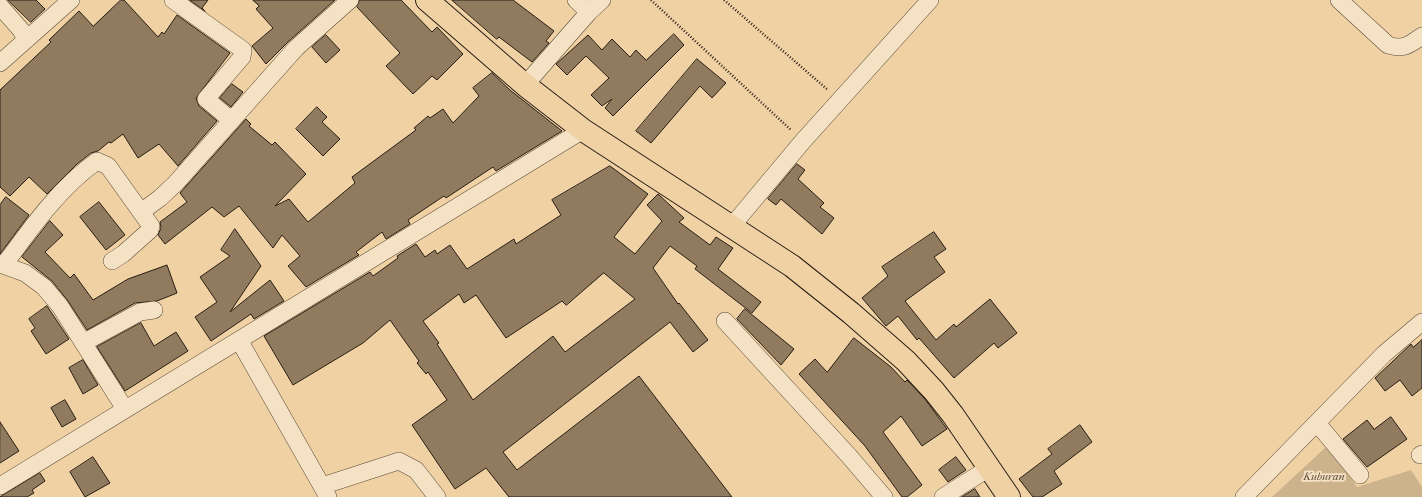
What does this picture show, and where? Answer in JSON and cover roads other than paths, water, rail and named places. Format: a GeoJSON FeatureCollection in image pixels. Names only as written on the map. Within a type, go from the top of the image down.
{"type":"FeatureCollection","features":[{"type":"Feature","properties":{"kind":"main road"},"geometry":{"type":"LineString","coordinates":[[427,0],[525,85],[583,130],[792,266],[852,313],[890,347],[934,391],[953,415],[1009,497]]}},
{"type":"Feature","properties":{"kind":"street"},"geometry":{"type":"LineString","coordinates":[[0,63],[71,0]]}},
{"type":"Feature","properties":{"kind":"street"},"geometry":{"type":"LineString","coordinates":[[173,0],[243,50],[242,57],[206,99],[231,120]]}},
{"type":"Feature","properties":{"kind":"street"},"geometry":{"type":"LineString","coordinates":[[141,212],[160,198],[175,184],[296,48],[350,0]]}},
{"type":"Feature","properties":{"kind":"street"},"geometry":{"type":"LineString","coordinates":[[576,0],[589,12]]}},
{"type":"Feature","properties":{"kind":"street"},"geometry":{"type":"LineString","coordinates":[[525,85],[589,12],[602,0]]}},
{"type":"Feature","properties":{"kind":"street"},"geometry":{"type":"LineString","coordinates":[[731,227],[803,141],[841,101],[868,67],[930,0]]}},
{"type":"Feature","properties":{"kind":"street"},"geometry":{"type":"LineString","coordinates":[[1339,0],[1388,45],[1398,48],[1409,45],[1422,36]]}},
{"type":"Feature","properties":{"kind":"street"},"geometry":{"type":"LineString","coordinates":[[0,6],[21,30],[26,40]]}},
{"type":"Feature","properties":{"kind":"street"},"geometry":{"type":"LineString","coordinates":[[0,486],[583,130]]}},
{"type":"Feature","properties":{"kind":"street"},"geometry":{"type":"LineString","coordinates":[[112,261],[123,254],[150,230],[149,223],[108,166],[97,161],[72,180],[2,265],[25,272],[44,287],[60,306],[125,409]]}},
{"type":"Feature","properties":{"kind":"street"},"geometry":{"type":"LineString","coordinates":[[83,343],[140,312],[154,310]]}},
{"type":"Feature","properties":{"kind":"street"},"geometry":{"type":"LineString","coordinates":[[725,321],[849,456],[884,497]]}},
{"type":"Feature","properties":{"kind":"street"},"geometry":{"type":"LineString","coordinates":[[1244,497],[1384,354],[1422,322]]}},
{"type":"Feature","properties":{"kind":"street"},"geometry":{"type":"LineString","coordinates":[[239,340],[325,491],[399,461],[416,470],[437,497]]}},
{"type":"Feature","properties":{"kind":"street"},"geometry":{"type":"LineString","coordinates":[[1318,423],[1360,475]]}},
{"type":"Feature","properties":{"kind":"street"},"geometry":{"type":"LineString","coordinates":[[943,497],[989,468]]}},
{"type":"Feature","properties":{"kind":"park label","name":"Kuburan"},"geometry":{"type":"Point","coordinates":[1324,477]}}]}
